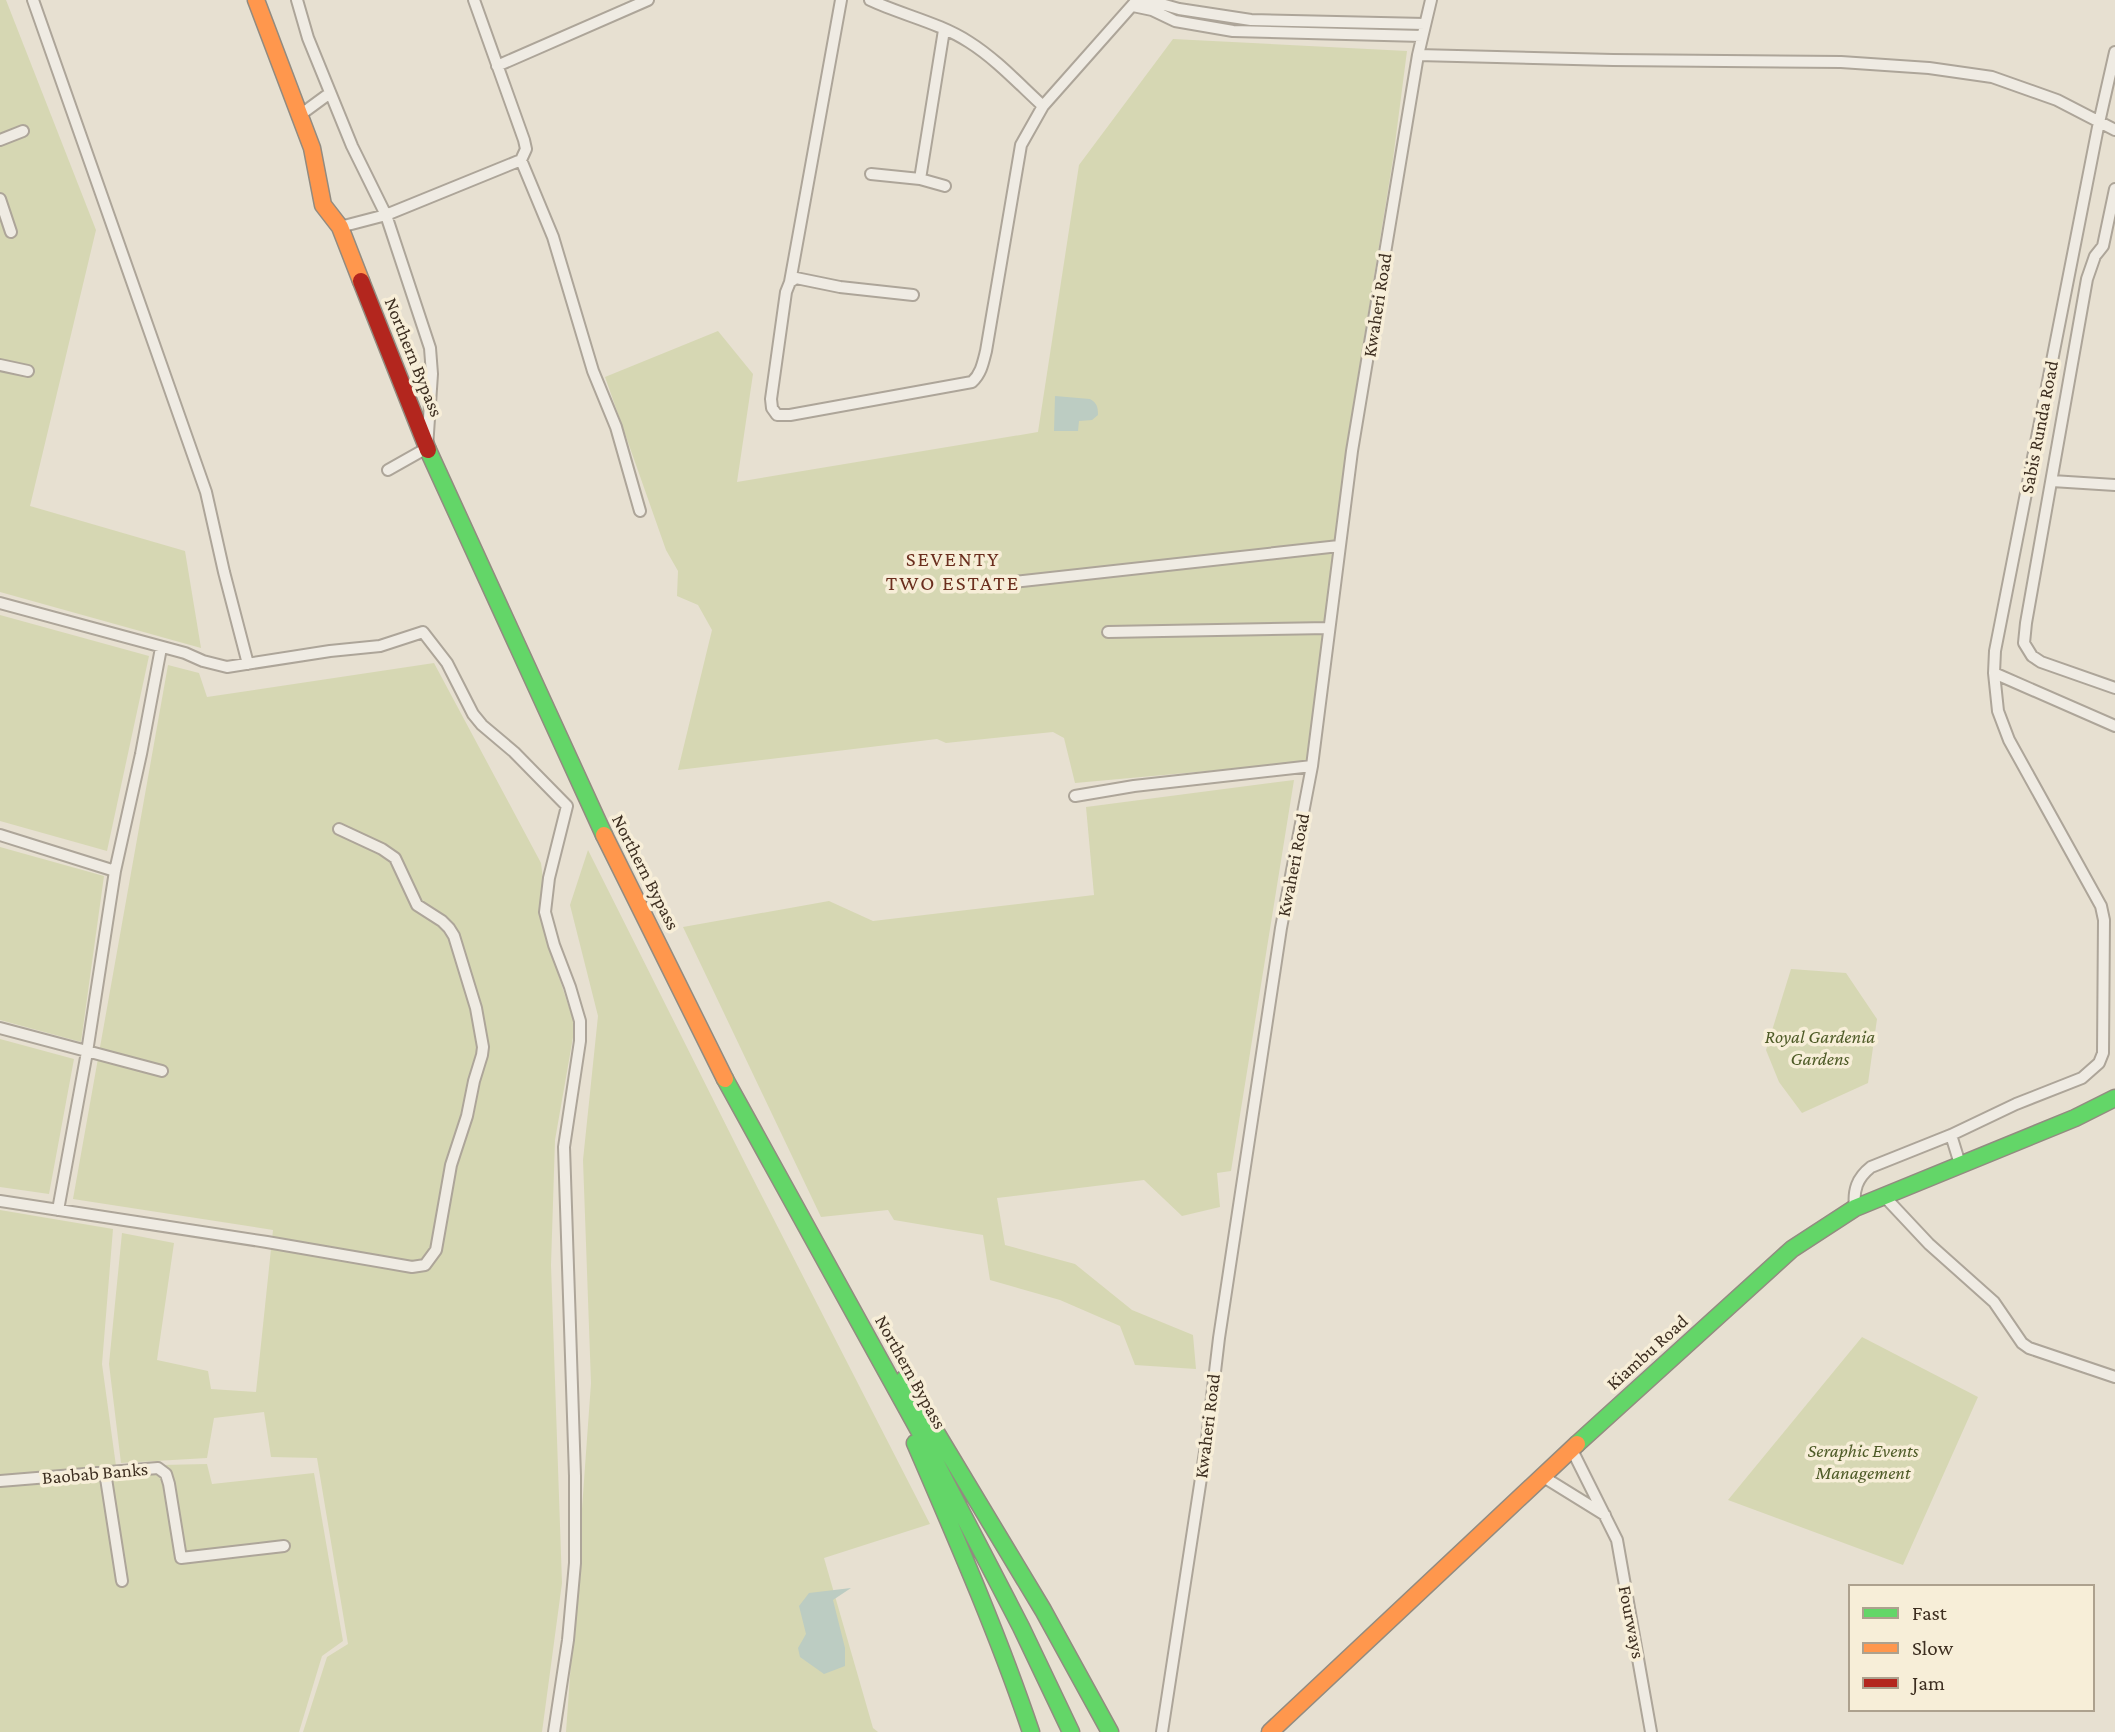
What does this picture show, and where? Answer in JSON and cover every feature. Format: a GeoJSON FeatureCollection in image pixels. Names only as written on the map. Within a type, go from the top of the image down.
{"type":"FeatureCollection","features":[{"type":"Feature","properties":{"kind":"main road","name":"Northern Bypass"},"geometry":{"type":"LineString","coordinates":[[256,0],[312,148],[323,205],[340,227],[427,448],[586,799],[729,1086],[894,1384],[1021,1627],[1071,1732]]}},
{"type":"Feature","properties":{"kind":"main road","name":"Kiambu Road"},"geometry":{"type":"LineString","coordinates":[[1270,1732],[1542,1476],[1792,1249],[1854,1208],[2075,1118],[2115,1098]]}},
{"type":"Feature","properties":{"kind":"main road"},"geometry":{"type":"LineString","coordinates":[[843,1293],[883,1346],[927,1416],[1043,1610],[1110,1732]]}},
{"type":"Feature","properties":{"kind":"main road"},"geometry":{"type":"LineString","coordinates":[[894,1384],[916,1445],[979,1594],[1031,1732]]}},
{"type":"Feature","properties":{"kind":"street"},"geometry":{"type":"LineString","coordinates":[[33,0],[206,492],[248,664]]}},
{"type":"Feature","properties":{"kind":"street"},"geometry":{"type":"LineString","coordinates":[[297,0],[308,38],[330,93],[352,146],[386,215],[430,348],[432,374],[427,448],[388,470]]}},
{"type":"Feature","properties":{"kind":"street"},"geometry":{"type":"LineString","coordinates":[[340,227],[386,215],[521,160],[526,149],[524,140],[474,0]]}},
{"type":"Feature","properties":{"kind":"street"},"geometry":{"type":"LineString","coordinates":[[497,66],[648,0]]}},
{"type":"Feature","properties":{"kind":"street"},"geometry":{"type":"LineString","coordinates":[[841,0],[786,292],[771,399],[772,408],[777,415],[790,415],[972,382],[978,375],[986,351],[1021,145],[1043,106],[1137,0],[1234,18],[1425,24]]}},
{"type":"Feature","properties":{"kind":"street"},"geometry":{"type":"LineString","coordinates":[[870,0],[955,34],[978,48],[1043,106]]}},
{"type":"Feature","properties":{"kind":"street","name":"Kwaheri Road"},"geometry":{"type":"LineString","coordinates":[[1162,1732],[1279,942],[1312,766],[1352,452],[1418,55],[1431,0]]}},
{"type":"Feature","properties":{"kind":"street"},"geometry":{"type":"LineString","coordinates":[[1130,6],[1152,10],[1175,21],[1233,31],[1422,36]]}},
{"type":"Feature","properties":{"kind":"street"},"geometry":{"type":"LineString","coordinates":[[1233,31],[1234,18]]}},
{"type":"Feature","properties":{"kind":"street"},"geometry":{"type":"LineString","coordinates":[[920,179],[944,30]]}},
{"type":"Feature","properties":{"kind":"street","name":"Sabis Runda Road"},"geometry":{"type":"LineString","coordinates":[[1854,1208],[1858,1181],[1871,1167],[2082,1078],[2099,1063],[2103,1053],[2104,920],[2101,906],[2009,740],[1998,711],[1994,673],[1995,651],[2005,599],[2099,120],[2115,52]]}},
{"type":"Feature","properties":{"kind":"street"},"geometry":{"type":"LineString","coordinates":[[1418,55],[1841,62],[1929,68],[1992,77],[2057,100],[2115,130]]}},
{"type":"Feature","properties":{"kind":"street"},"geometry":{"type":"LineString","coordinates":[[300,115],[330,93]]}},
{"type":"Feature","properties":{"kind":"street"},"geometry":{"type":"LineString","coordinates":[[0,140],[23,131]]}},
{"type":"Feature","properties":{"kind":"street"},"geometry":{"type":"LineString","coordinates":[[521,160],[553,237],[593,371],[616,428],[640,511]]}},
{"type":"Feature","properties":{"kind":"street"},"geometry":{"type":"LineString","coordinates":[[871,174],[920,179],[945,186]]}},
{"type":"Feature","properties":{"kind":"street"},"geometry":{"type":"LineString","coordinates":[[2115,189],[2103,246],[2095,256],[2087,279],[2034,571],[2025,643],[2032,656],[2041,662],[2115,688]]}},
{"type":"Feature","properties":{"kind":"street"},"geometry":{"type":"LineString","coordinates":[[0,199],[11,232]]}},
{"type":"Feature","properties":{"kind":"street"},"geometry":{"type":"LineString","coordinates":[[790,282],[796,278],[913,295]]}},
{"type":"Feature","properties":{"kind":"street"},"geometry":{"type":"LineString","coordinates":[[0,365],[28,371]]}},
{"type":"Feature","properties":{"kind":"street"},"geometry":{"type":"LineString","coordinates":[[2052,481],[2115,485]]}},
{"type":"Feature","properties":{"kind":"street"},"geometry":{"type":"LineString","coordinates":[[987,585],[1339,546]]}},
{"type":"Feature","properties":{"kind":"street"},"geometry":{"type":"LineString","coordinates":[[0,603],[185,653],[222,666],[380,646],[423,632],[447,663],[477,719],[567,806]]}},
{"type":"Feature","properties":{"kind":"street"},"geometry":{"type":"LineString","coordinates":[[1108,632],[1329,628]]}},
{"type":"Feature","properties":{"kind":"street"},"geometry":{"type":"LineString","coordinates":[[58,1210],[87,1052],[115,871],[161,648]]}},
{"type":"Feature","properties":{"kind":"street"},"geometry":{"type":"LineString","coordinates":[[1994,673],[2115,726]]}},
{"type":"Feature","properties":{"kind":"street"},"geometry":{"type":"LineString","coordinates":[[1075,796],[1133,786],[1312,766]]}},
{"type":"Feature","properties":{"kind":"street"},"geometry":{"type":"LineString","coordinates":[[567,806],[586,799]]}},
{"type":"Feature","properties":{"kind":"street"},"geometry":{"type":"LineString","coordinates":[[554,1732],[568,1640],[575,1563],[575,1476],[564,1147],[580,1041],[580,1021],[545,912],[567,806]]}},
{"type":"Feature","properties":{"kind":"street"},"geometry":{"type":"LineString","coordinates":[[0,1201],[412,1267],[425,1265],[436,1250],[451,1164],[467,1116],[482,1055],[476,1008],[454,936],[449,928],[417,905],[395,858],[339,829]]}},
{"type":"Feature","properties":{"kind":"street"},"geometry":{"type":"LineString","coordinates":[[0,835],[115,871]]}},
{"type":"Feature","properties":{"kind":"street"},"geometry":{"type":"LineString","coordinates":[[0,1028],[162,1071]]}},
{"type":"Feature","properties":{"kind":"street"},"geometry":{"type":"LineString","coordinates":[[1951,1135],[1960,1164]]}},
{"type":"Feature","properties":{"kind":"street"},"geometry":{"type":"LineString","coordinates":[[1883,1195],[1929,1244],[1994,1302],[2029,1349],[2115,1377]]}},
{"type":"Feature","properties":{"kind":"street","name":"Fourways"},"geometry":{"type":"LineString","coordinates":[[1572,1450],[1617,1540],[1651,1732]]}},
{"type":"Feature","properties":{"kind":"street","name":"Baobab Banks"},"geometry":{"type":"LineString","coordinates":[[0,1481],[150,1468],[162,1470],[169,1484],[181,1559],[284,1546]]}},
{"type":"Feature","properties":{"kind":"street"},"geometry":{"type":"LineString","coordinates":[[105,1472],[122,1581]]}},
{"type":"Feature","properties":{"kind":"street"},"geometry":{"type":"LineString","coordinates":[[1542,1476],[1605,1515]]}},
{"type":"Feature","properties":{"kind":"green space"},"geometry":{"type":"Polygon","coordinates":[[[0,0],[6,0],[96,230],[30,506],[185,551],[201,648],[0,592],[0,0]]]}},
{"type":"Feature","properties":{"kind":"green space"},"geometry":{"type":"Polygon","coordinates":[[[1173,39],[1407,51],[1393,159],[1348,437],[1309,762],[1075,783],[1064,738],[1053,732],[946,743],[937,739],[678,770],[712,630],[698,605],[677,596],[678,571],[666,550],[605,377],[718,331],[753,374],[737,482],[1038,432],[1079,165],[1173,39]]]}},
{"type":"Feature","properties":{"kind":"green space"},"geometry":{"type":"Polygon","coordinates":[[[0,615],[149,656],[107,851],[0,821],[0,615]]]}},
{"type":"Feature","properties":{"kind":"green space"},"geometry":{"type":"Polygon","coordinates":[[[434,663],[541,863],[543,928],[575,1026],[555,1140],[551,1265],[562,1583],[542,1732],[303,1732],[327,1657],[348,1644],[317,1458],[271,1457],[264,1412],[214,1418],[207,1458],[121,1463],[109,1364],[122,1233],[174,1243],[157,1360],[208,1371],[211,1389],[256,1392],[273,1230],[73,1199],[168,665],[199,673],[207,697],[434,663]]]}},
{"type":"Feature","properties":{"kind":"green space"},"geometry":{"type":"Polygon","coordinates":[[[1294,780],[1231,1171],[1217,1173],[1220,1207],[1182,1216],[1144,1180],[997,1198],[1005,1245],[1075,1264],[1132,1310],[1193,1335],[1196,1369],[1135,1365],[1120,1326],[1060,1300],[990,1280],[983,1235],[894,1220],[888,1210],[821,1217],[683,927],[829,901],[873,921],[1094,895],[1086,807],[1294,780]]]}},
{"type":"Feature","properties":{"kind":"green space"},"geometry":{"type":"Polygon","coordinates":[[[0,847],[104,876],[81,1042],[0,1020],[0,847]]]}},
{"type":"Feature","properties":{"kind":"green space"},"geometry":{"type":"Polygon","coordinates":[[[588,850],[930,1524],[824,1558],[873,1728],[878,1732],[566,1732],[591,1383],[583,1160],[598,1016],[570,905],[588,850]]]}},
{"type":"Feature","properties":{"kind":"green space","name":"Royal Gardenia Gardens"},"geometry":{"type":"Polygon","coordinates":[[[1791,969],[1846,973],[1877,1019],[1868,1083],[1802,1113],[1779,1082],[1766,1050],[1791,969]]]}},
{"type":"Feature","properties":{"kind":"green space"},"geometry":{"type":"Polygon","coordinates":[[[0,1039],[74,1059],[49,1194],[0,1187],[0,1039]]]}},
{"type":"Feature","properties":{"kind":"green space"},"geometry":{"type":"Polygon","coordinates":[[[0,1210],[113,1229],[102,1364],[116,1466],[207,1464],[212,1484],[314,1473],[343,1641],[322,1656],[299,1732],[0,1732],[0,1210]]]}},
{"type":"Feature","properties":{"kind":"green space","name":"Seraphic Events Management"},"geometry":{"type":"Polygon","coordinates":[[[1862,1337],[1978,1397],[1903,1565],[1728,1500],[1862,1337]]]}},
{"type":"Feature","properties":{"kind":"shaded area"},"geometry":{"type":"Polygon","coordinates":[[[1055,396],[1090,399],[1097,406],[1098,415],[1092,420],[1079,421],[1078,431],[1054,431],[1055,396]]]}},
{"type":"Feature","properties":{"kind":"shaded area"},"geometry":{"type":"Polygon","coordinates":[[[851,1588],[833,1600],[845,1648],[845,1666],[824,1674],[800,1657],[798,1648],[806,1634],[799,1606],[809,1593],[851,1588]]]}},
{"type":"Feature","properties":{"kind":"traffic: fast"},"geometry":{"type":"LineString","coordinates":[[428,450],[604,835]]}},
{"type":"Feature","properties":{"kind":"traffic: fast"},"geometry":{"type":"LineString","coordinates":[[725,1079],[923,1438],[1021,1627],[1071,1732]]}},
{"type":"Feature","properties":{"kind":"traffic: fast"},"geometry":{"type":"LineString","coordinates":[[1577,1444],[1792,1249],[1855,1208],[2075,1118],[2115,1098]]}},
{"type":"Feature","properties":{"kind":"traffic: fast"},"geometry":{"type":"LineString","coordinates":[[904,1379],[1043,1610],[1110,1732]]}},
{"type":"Feature","properties":{"kind":"traffic: fast"},"geometry":{"type":"LineString","coordinates":[[915,1443],[991,1623],[1031,1732]]}},
{"type":"Feature","properties":{"kind":"traffic: slow"},"geometry":{"type":"LineString","coordinates":[[256,0],[312,148],[323,205],[340,227],[361,281]]}},
{"type":"Feature","properties":{"kind":"traffic: slow"},"geometry":{"type":"LineString","coordinates":[[604,835],[725,1079]]}},
{"type":"Feature","properties":{"kind":"traffic: slow"},"geometry":{"type":"LineString","coordinates":[[1270,1732],[1577,1444]]}},
{"type":"Feature","properties":{"kind":"traffic: jam"},"geometry":{"type":"LineString","coordinates":[[361,281],[428,450]]}},
{"type":"Feature","properties":{"kind":"district","name":"SEVENTY TWO ESTATE"},"geometry":{"type":"Point","coordinates":[953,571]}}]}
